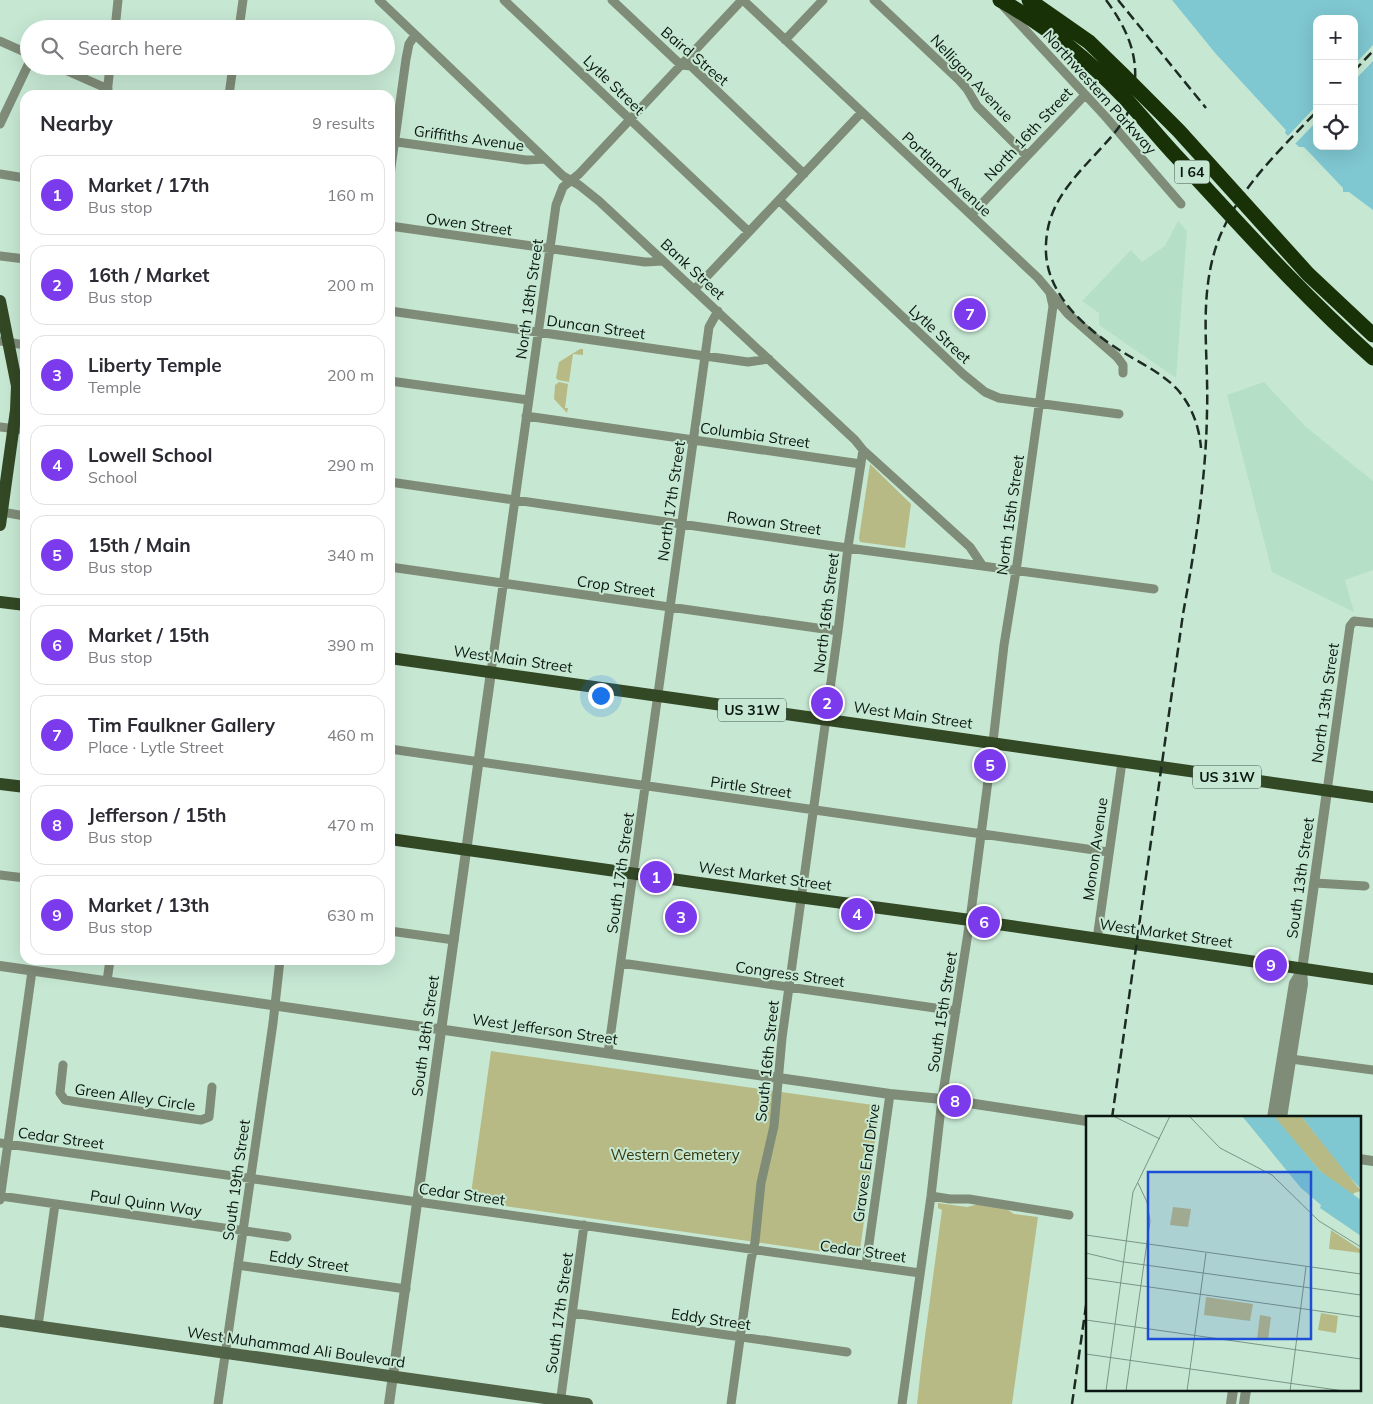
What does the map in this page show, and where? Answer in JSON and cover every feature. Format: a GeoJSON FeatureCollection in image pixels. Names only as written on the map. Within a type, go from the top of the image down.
{"type":"FeatureCollection","features":[{"type":"Feature","properties":{"kind":"highway","name":"I 64"},"geometry":{"type":"LineString","coordinates":[[999,0],[1027,16],[1060,40],[1106,79],[1290,279],[1373,358]]}},
{"type":"Feature","properties":{"kind":"highway","name":"I 64"},"geometry":{"type":"LineString","coordinates":[[1029,0],[1089,42],[1124,75],[1179,131],[1308,274],[1373,335]]}},
{"type":"Feature","properties":{"kind":"main road"},"geometry":{"type":"LineString","coordinates":[[0,301],[4,342],[17,386],[16,410],[19,429],[0,526]]}},
{"type":"Feature","properties":{"kind":"main road"},"geometry":{"type":"LineString","coordinates":[[0,602],[20,604]]}},
{"type":"Feature","properties":{"kind":"main road","name":"West Main Street"},"geometry":{"type":"LineString","coordinates":[[395,659],[1373,797]]}},
{"type":"Feature","properties":{"kind":"main road"},"geometry":{"type":"LineString","coordinates":[[0,784],[20,786]]}},
{"type":"Feature","properties":{"kind":"main road","name":"West Market Street"},"geometry":{"type":"LineString","coordinates":[[395,840],[970,920],[1373,979]]}},
{"type":"Feature","properties":{"kind":"main road","name":"West Muhammad Ali Boulevard"},"geometry":{"type":"LineString","coordinates":[[0,1321],[560,1402],[587,1404]]}},
{"type":"Feature","properties":{"kind":"street"},"geometry":{"type":"LineString","coordinates":[[115,20],[117,0]]}},
{"type":"Feature","properties":{"kind":"street"},"geometry":{"type":"LineString","coordinates":[[240,20],[243,0]]}},
{"type":"Feature","properties":{"kind":"street","name":"Lytle Street"},"geometry":{"type":"LineString","coordinates":[[504,0],[749,232]]}},
{"type":"Feature","properties":{"kind":"street","name":"Baird Street"},"geometry":{"type":"LineString","coordinates":[[612,0],[680,65],[691,66],[804,174]]}},
{"type":"Feature","properties":{"kind":"street","name":"North 18th Street"},"geometry":{"type":"LineString","coordinates":[[491,672],[556,205],[563,187],[631,119],[743,0]]}},
{"type":"Feature","properties":{"kind":"street","name":"Portland Avenue"},"geometry":{"type":"LineString","coordinates":[[743,0],[1038,278],[1068,314],[1117,356],[1123,365],[1123,374]]}},
{"type":"Feature","properties":{"kind":"street"},"geometry":{"type":"LineString","coordinates":[[785,40],[823,0]]}},
{"type":"Feature","properties":{"kind":"street","name":"Nelligan Avenue"},"geometry":{"type":"LineString","coordinates":[[874,0],[959,80],[977,106],[1027,156]]}},
{"type":"Feature","properties":{"kind":"street","name":"Northwestern Parkway"},"geometry":{"type":"LineString","coordinates":[[999,0],[1181,204]]}},
{"type":"Feature","properties":{"kind":"street","name":"Bank Street"},"geometry":{"type":"LineString","coordinates":[[384,2],[563,176],[579,185],[599,201],[855,440],[863,450],[970,547],[982,565]]}},
{"type":"Feature","properties":{"kind":"street"},"geometry":{"type":"LineString","coordinates":[[395,124],[409,44],[416,35]]}},
{"type":"Feature","properties":{"kind":"street"},"geometry":{"type":"LineString","coordinates":[[0,41],[20,50]]}},
{"type":"Feature","properties":{"kind":"street"},"geometry":{"type":"LineString","coordinates":[[0,124],[23,75]]}},
{"type":"Feature","properties":{"kind":"street"},"geometry":{"type":"LineString","coordinates":[[74,75],[103,90]]}},
{"type":"Feature","properties":{"kind":"street"},"geometry":{"type":"LineString","coordinates":[[107,90],[109,75]]}},
{"type":"Feature","properties":{"kind":"street"},"geometry":{"type":"LineString","coordinates":[[231,90],[233,75]]}},
{"type":"Feature","properties":{"kind":"street","name":"North 16th Street"},"geometry":{"type":"LineString","coordinates":[[971,215],[1085,95]]}},
{"type":"Feature","properties":{"kind":"street"},"geometry":{"type":"LineString","coordinates":[[694,290],[862,112]]}},
{"type":"Feature","properties":{"kind":"street","name":"Griffiths Avenue"},"geometry":{"type":"LineString","coordinates":[[395,141],[526,160],[545,158]]}},
{"type":"Feature","properties":{"kind":"street"},"geometry":{"type":"LineString","coordinates":[[0,174],[20,177]]}},
{"type":"Feature","properties":{"kind":"street","name":"Lytle Street"},"geometry":{"type":"LineString","coordinates":[[779,200],[974,384],[985,392],[999,398],[1119,414]]}},
{"type":"Feature","properties":{"kind":"street","name":"Owen Street"},"geometry":{"type":"LineString","coordinates":[[395,227],[645,262],[663,261]]}},
{"type":"Feature","properties":{"kind":"street"},"geometry":{"type":"LineString","coordinates":[[0,256],[20,258]]}},
{"type":"Feature","properties":{"kind":"street","name":"North 15th Street"},"geometry":{"type":"LineString","coordinates":[[993,742],[1004,645],[1053,306],[1050,293]]}},
{"type":"Feature","properties":{"kind":"street","name":"North 17th Street"},"geometry":{"type":"LineString","coordinates":[[657,696],[709,326],[718,311]]}},
{"type":"Feature","properties":{"kind":"street","name":"Duncan Street"},"geometry":{"type":"LineString","coordinates":[[395,312],[748,362],[769,359]]}},
{"type":"Feature","properties":{"kind":"street"},"geometry":{"type":"LineString","coordinates":[[4,342],[20,344]]}},
{"type":"Feature","properties":{"kind":"street"},"geometry":{"type":"LineString","coordinates":[[395,382],[528,400]]}},
{"type":"Feature","properties":{"kind":"street","name":"Columbia Street"},"geometry":{"type":"LineString","coordinates":[[526,416],[861,464]]}},
{"type":"Feature","properties":{"kind":"street"},"geometry":{"type":"LineString","coordinates":[[0,427],[19,429]]}},
{"type":"Feature","properties":{"kind":"street","name":"North 16th Street"},"geometry":{"type":"LineString","coordinates":[[825,720],[863,450]]}},
{"type":"Feature","properties":{"kind":"street","name":"Rowan Street"},"geometry":{"type":"LineString","coordinates":[[395,483],[848,548],[1154,589]]}},
{"type":"Feature","properties":{"kind":"street"},"geometry":{"type":"LineString","coordinates":[[2,512],[20,515]]}},
{"type":"Feature","properties":{"kind":"street","name":"Crop Street"},"geometry":{"type":"LineString","coordinates":[[395,568],[838,631]]}},
{"type":"Feature","properties":{"kind":"street","name":"North 13th Street"},"geometry":{"type":"LineString","coordinates":[[1327,791],[1350,626],[1354,620],[1373,623]]}},
{"type":"Feature","properties":{"kind":"street","name":"South 18th Street"},"geometry":{"type":"LineString","coordinates":[[389,1404],[491,672]]}},
{"type":"Feature","properties":{"kind":"street","name":"South 17th Street"},"geometry":{"type":"LineString","coordinates":[[608,1053],[657,696]]}},
{"type":"Feature","properties":{"kind":"street","name":"South 16th Street"},"geometry":{"type":"LineString","coordinates":[[731,1404],[754,1249],[761,1183],[774,1126],[789,987],[825,720]]}},
{"type":"Feature","properties":{"kind":"street","name":"South 15th Street"},"geometry":{"type":"LineString","coordinates":[[902,1404],[931,1196],[942,1099],[970,920],[993,742]]}},
{"type":"Feature","properties":{"kind":"street","name":"Pirtle Street"},"geometry":{"type":"LineString","coordinates":[[395,750],[1108,852]]}},
{"type":"Feature","properties":{"kind":"street","name":"Monon Avenue"},"geometry":{"type":"LineString","coordinates":[[1097,939],[1122,762]]}},
{"type":"Feature","properties":{"kind":"street","name":"South 13th Street"},"geometry":{"type":"LineString","coordinates":[[1282,1116],[1303,984],[1302,970],[1327,791]]}},
{"type":"Feature","properties":{"kind":"street"},"geometry":{"type":"LineString","coordinates":[[0,875],[20,877]]}},
{"type":"Feature","properties":{"kind":"street"},"geometry":{"type":"LineString","coordinates":[[1315,883],[1364,886]]}},
{"type":"Feature","properties":{"kind":"street"},"geometry":{"type":"LineString","coordinates":[[395,932],[454,940]]}},
{"type":"Feature","properties":{"kind":"street","name":"Congress Street"},"geometry":{"type":"LineString","coordinates":[[621,963],[956,1011]]}},
{"type":"Feature","properties":{"kind":"street"},"geometry":{"type":"LineString","coordinates":[[107,981],[109,965]]}},
{"type":"Feature","properties":{"kind":"street","name":"South 19th Street"},"geometry":{"type":"LineString","coordinates":[[218,1404],[279,965]]}},
{"type":"Feature","properties":{"kind":"street","name":"West Jefferson Street"},"geometry":{"type":"LineString","coordinates":[[0,966],[1086,1121]]}},
{"type":"Feature","properties":{"kind":"street","name":"South 13th Street"},"geometry":{"type":"LineString","coordinates":[[1272,1116],[1294,983],[1302,970]]}},
{"type":"Feature","properties":{"kind":"street"},"geometry":{"type":"LineString","coordinates":[[0,1198],[4,1144],[32,971]]}},
{"type":"Feature","properties":{"kind":"street"},"geometry":{"type":"LineString","coordinates":[[1291,1060],[1373,1070]]}},
{"type":"Feature","properties":{"kind":"street","name":"Green Alley Circle"},"geometry":{"type":"LineString","coordinates":[[63,1065],[60,1093],[65,1100],[93,1105],[201,1120],[208,1116],[212,1087]]}},
{"type":"Feature","properties":{"kind":"street","name":"Graves End Drive"},"geometry":{"type":"LineString","coordinates":[[866,1265],[890,1094]]}},
{"type":"Feature","properties":{"kind":"street","name":"Cedar Street"},"geometry":{"type":"LineString","coordinates":[[4,1144],[920,1273]]}},
{"type":"Feature","properties":{"kind":"street"},"geometry":{"type":"LineString","coordinates":[[1360,1159],[1373,1161]]}},
{"type":"Feature","properties":{"kind":"street"},"geometry":{"type":"LineString","coordinates":[[931,1196],[969,1199],[1069,1215]]}},
{"type":"Feature","properties":{"kind":"street","name":"Paul Quinn Way"},"geometry":{"type":"LineString","coordinates":[[0,1198],[287,1237]]}},
{"type":"Feature","properties":{"kind":"street"},"geometry":{"type":"LineString","coordinates":[[38,1326],[55,1204]]}},
{"type":"Feature","properties":{"kind":"street","name":"South 17th Street"},"geometry":{"type":"LineString","coordinates":[[560,1402],[584,1226]]}},
{"type":"Feature","properties":{"kind":"street","name":"Eddy Street"},"geometry":{"type":"LineString","coordinates":[[238,1264],[406,1289]]}},
{"type":"Feature","properties":{"kind":"street","name":"Eddy Street"},"geometry":{"type":"LineString","coordinates":[[572,1313],[847,1352]]}},
{"type":"Feature","properties":{"kind":"shaded area"},"geometry":{"type":"Polygon","coordinates":[[[1178,221],[1187,231],[1176,378],[1099,325],[1099,313],[1082,301],[1131,250],[1142,262],[1165,246],[1178,221]]]}},
{"type":"Feature","properties":{"kind":"shaded area"},"geometry":{"type":"Polygon","coordinates":[[[1264,382],[1306,427],[1373,481],[1373,570],[1345,580],[1354,612],[1272,572],[1227,395],[1264,382]]]}},
{"type":"Feature","properties":{"kind":"green space"},"geometry":{"type":"Polygon","coordinates":[[[580,349],[583,349],[583,355],[573,354],[569,382],[558,380],[556,378],[559,362],[580,349]]]}},
{"type":"Feature","properties":{"kind":"green space"},"geometry":{"type":"Polygon","coordinates":[[[559,382],[568,384],[565,408],[568,408],[567,413],[554,399],[555,385],[559,382]]]}},
{"type":"Feature","properties":{"kind":"green space"},"geometry":{"type":"Polygon","coordinates":[[[870,464],[911,504],[905,548],[860,542],[859,538],[870,464]]]}},
{"type":"Feature","properties":{"kind":"green space","name":"Western Cemetery"},"geometry":{"type":"Polygon","coordinates":[[[491,1051],[880,1106],[859,1257],[470,1201],[491,1051]]]}},
{"type":"Feature","properties":{"kind":"green space"},"geometry":{"type":"Polygon","coordinates":[[[938,1203],[967,1207],[979,1204],[1005,1208],[1014,1214],[1038,1217],[1012,1404],[917,1404],[942,1210],[938,1208],[938,1203]]]}},
{"type":"Feature","properties":{"kind":"water"},"geometry":{"type":"Polygon","coordinates":[[[1172,0],[1373,0],[1373,210],[1349,192],[1343,192],[1343,188],[1304,147],[1299,147],[1285,133],[1286,130],[1216,54],[1172,0]]]}},
{"type":"Feature","properties":{"kind":"pier"},"geometry":{"type":"Polygon","coordinates":[[[1373,45],[1373,61],[1358,77],[1358,61],[1373,45]]]}},
{"type":"Feature","properties":{"kind":"pier"},"geometry":{"type":"Polygon","coordinates":[[[1313,109],[1313,125],[1294,145],[1286,138],[1313,109]]]}},
{"type":"Feature","properties":{"kind":"railway"},"geometry":{"type":"LineString","coordinates":[[1106,0],[1124,28],[1134,58],[1135,80],[1132,99],[1127,115],[1121,125],[1071,182],[1055,207],[1047,236],[1046,253],[1048,269],[1062,297],[1083,322],[1108,343],[1158,373],[1177,389],[1187,402],[1194,417],[1199,432],[1201,448]]}},
{"type":"Feature","properties":{"kind":"railway"},"geometry":{"type":"LineString","coordinates":[[1118,0],[1206,108]]}},
{"type":"Feature","properties":{"kind":"railway"},"geometry":{"type":"LineString","coordinates":[[1358,67],[1373,51]]}},
{"type":"Feature","properties":{"kind":"railway"},"geometry":{"type":"LineString","coordinates":[[1112,1116],[1202,488],[1207,412],[1206,301],[1213,257],[1229,218],[1250,184],[1313,115]]}},
{"type":"Feature","properties":{"kind":"railway"},"geometry":{"type":"LineString","coordinates":[[1072,1404],[1086,1306]]}},
{"type":"Feature","properties":{"kind":"place","name":"Tim Faulkner Gallery"},"geometry":{"type":"Point","coordinates":[970,314]}},
{"type":"Feature","properties":{"kind":"place","name":"16th / Market"},"geometry":{"type":"Point","coordinates":[827,703]}},
{"type":"Feature","properties":{"kind":"place","name":"15th / Main"},"geometry":{"type":"Point","coordinates":[990,765]}},
{"type":"Feature","properties":{"kind":"place","name":"Market / 17th"},"geometry":{"type":"Point","coordinates":[656,877]}},
{"type":"Feature","properties":{"kind":"place","name":"Lowell School"},"geometry":{"type":"Point","coordinates":[857,914]}},
{"type":"Feature","properties":{"kind":"place","name":"Liberty Temple"},"geometry":{"type":"Point","coordinates":[681,917]}},
{"type":"Feature","properties":{"kind":"place","name":"Market / 15th"},"geometry":{"type":"Point","coordinates":[984,922]}},
{"type":"Feature","properties":{"kind":"place","name":"Market / 13th"},"geometry":{"type":"Point","coordinates":[1271,965]}},
{"type":"Feature","properties":{"kind":"place","name":"Jefferson / 15th"},"geometry":{"type":"Point","coordinates":[955,1101]}}]}
